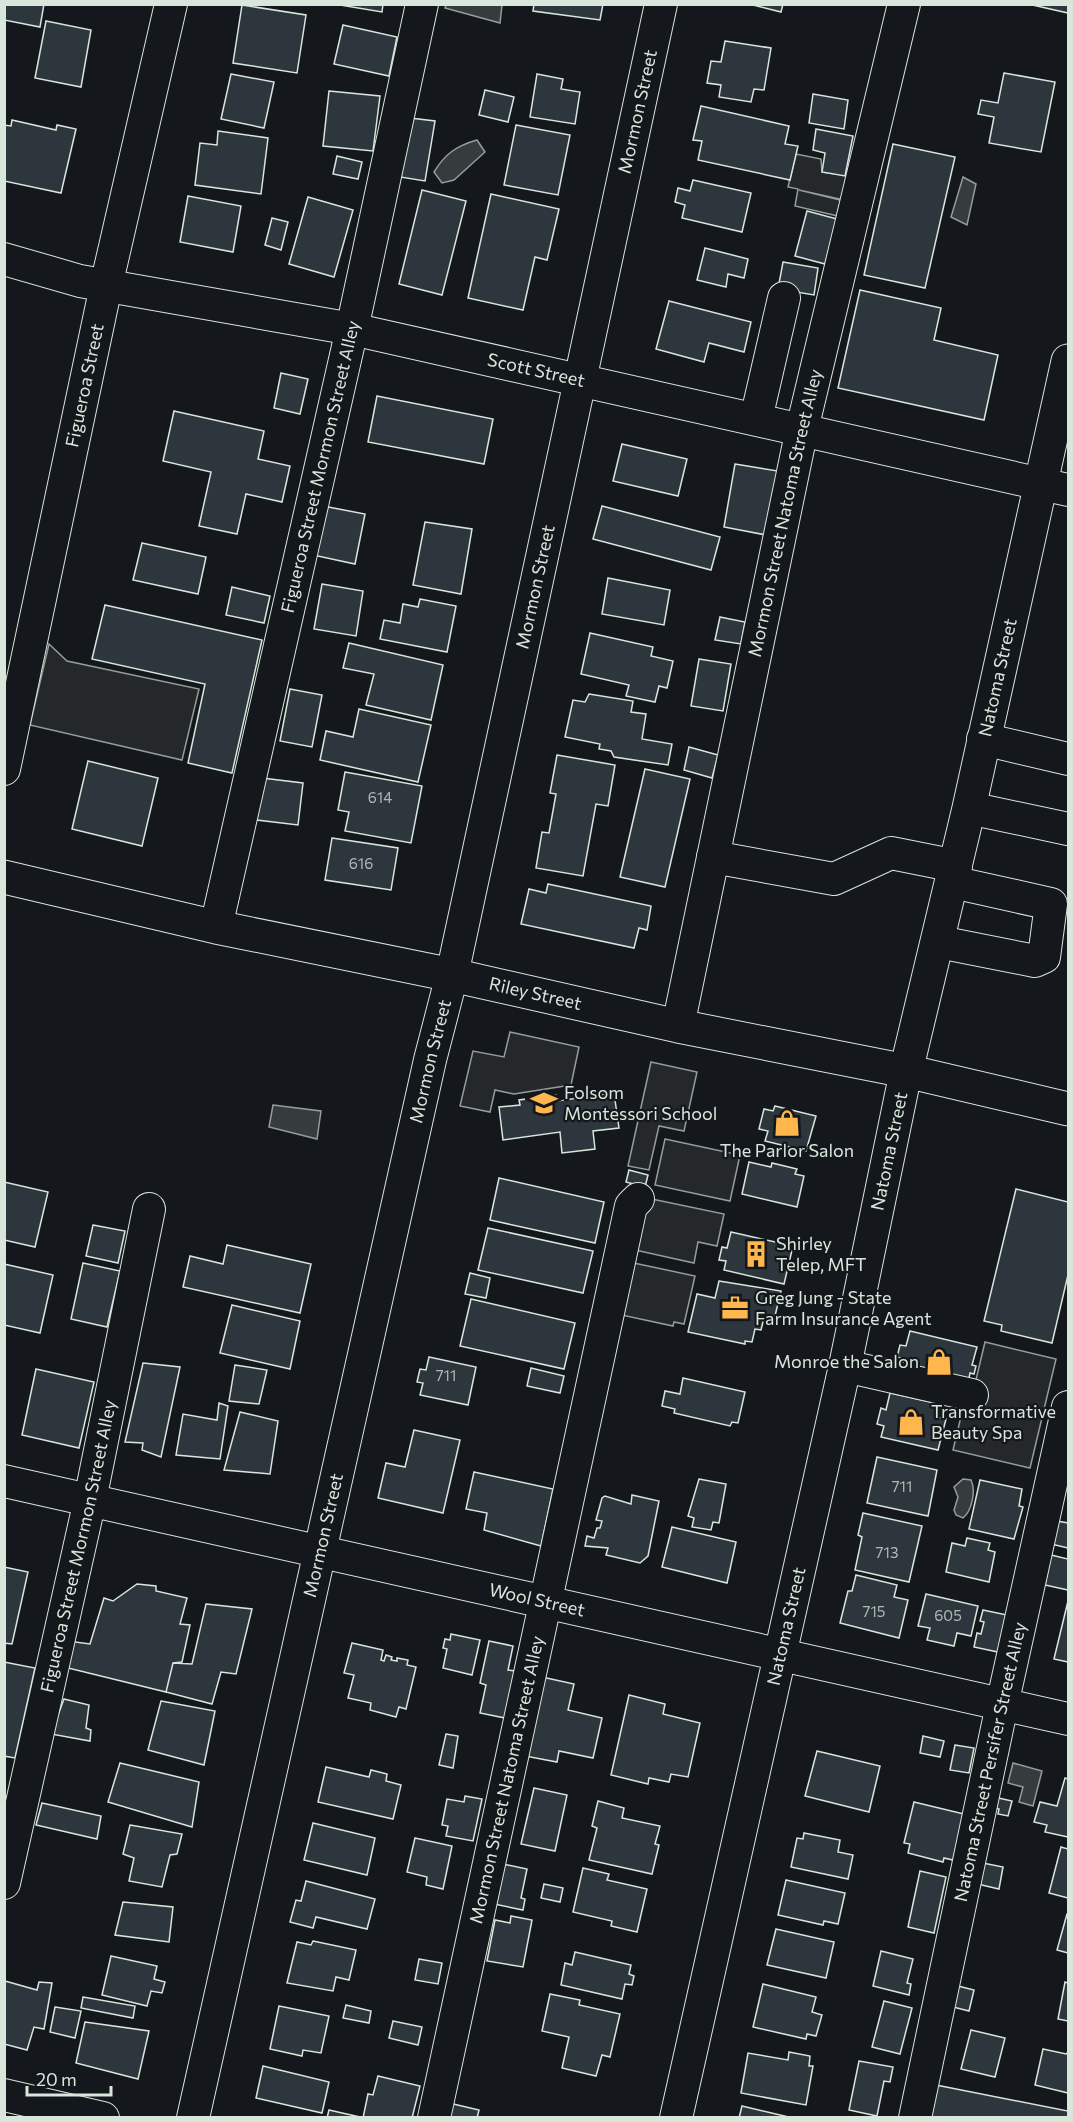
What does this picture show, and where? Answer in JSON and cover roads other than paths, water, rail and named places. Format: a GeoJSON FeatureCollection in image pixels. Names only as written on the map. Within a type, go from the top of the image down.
{"type":"FeatureCollection","features":[{"type":"Feature","properties":{"kind":"main road","name":"Natoma Street"},"geometry":{"type":"LineString","coordinates":[[906,1071],[939,942],[983,739],[1055,487],[1068,361]]}},
{"type":"Feature","properties":{"kind":"main road","name":"Riley Street"},"geometry":{"type":"LineString","coordinates":[[4,878],[216,927],[452,975],[678,1026],[906,1071],[1068,1109]]}},
{"type":"Feature","properties":{"kind":"street","name":"Figueroa Street"},"geometry":{"type":"LineString","coordinates":[[4,769],[106,286],[171,4]]}},
{"type":"Feature","properties":{"kind":"street","name":"Figueroa Street Mormon Street Alley"},"geometry":{"type":"LineString","coordinates":[[216,927],[352,329],[422,4]]}},
{"type":"Feature","properties":{"kind":"street","name":"Mormon Street"},"geometry":{"type":"LineString","coordinates":[[193,2118],[430,1060],[452,975],[582,381],[661,4]]}},
{"type":"Feature","properties":{"kind":"street","name":"Mormon Street Natoma Street Alley"},"geometry":{"type":"LineString","coordinates":[[678,1026],[802,429],[904,4]]}},
{"type":"Feature","properties":{"kind":"street","name":"Scott Street"},"geometry":{"type":"LineString","coordinates":[[4,259],[106,286],[352,329],[1055,487]]}},
{"type":"Feature","properties":{"kind":"street"},"geometry":{"type":"LineString","coordinates":[[756,419],[784,298]]}},
{"type":"Feature","properties":{"kind":"street"},"geometry":{"type":"LineString","coordinates":[[983,739],[1068,759]]}},
{"type":"Feature","properties":{"kind":"street"},"geometry":{"type":"LineString","coordinates":[[969,808],[1068,829]]}},
{"type":"Feature","properties":{"kind":"street"},"geometry":{"type":"LineString","coordinates":[[713,857],[834,879],[891,853],[1051,904],[1044,957],[1035,961],[939,942]]}},
{"type":"Feature","properties":{"kind":"street","name":"Natoma Street"},"geometry":{"type":"LineString","coordinates":[[676,2118],[844,1366],[906,1071]]}},
{"type":"Feature","properties":{"kind":"street","name":"Mormon Street Natoma Street Alley"},"geometry":{"type":"LineString","coordinates":[[434,2118],[631,1206],[638,1200]]}},
{"type":"Feature","properties":{"kind":"street","name":"Figueroa Street Mormon Street Alley"},"geometry":{"type":"LineString","coordinates":[[4,1883],[90,1500],[149,1209]]}},
{"type":"Feature","properties":{"kind":"street"},"geometry":{"type":"LineString","coordinates":[[844,1366],[972,1395]]}},
{"type":"Feature","properties":{"kind":"street","name":"Natoma Street Persifer Street Alley"},"geometry":{"type":"LineString","coordinates":[[915,2118],[1002,1705],[1068,1407]]}},
{"type":"Feature","properties":{"kind":"street","name":"Wool Street"},"geometry":{"type":"LineString","coordinates":[[4,1481],[1068,1719]]}},
{"type":"Feature","properties":{"kind":"street"},"geometry":{"type":"LineString","coordinates":[[4,2095],[103,2118]]}},
{"type":"Feature","properties":{"kind":"place","name":"Folsom Montessori School"},"geometry":{"type":"Point","coordinates":[544,1103]}},
{"type":"Feature","properties":{"kind":"place","name":"The Parlor Salon"},"geometry":{"type":"Point","coordinates":[787,1123]}},
{"type":"Feature","properties":{"kind":"place","name":"Shirley Telep, MFT"},"geometry":{"type":"Point","coordinates":[756,1254]}},
{"type":"Feature","properties":{"kind":"place","name":"Greg Jung - State Farm Insurance Agent"},"geometry":{"type":"Point","coordinates":[735,1308]}},
{"type":"Feature","properties":{"kind":"place","name":"Monroe the Salon"},"geometry":{"type":"Point","coordinates":[939,1362]}},
{"type":"Feature","properties":{"kind":"place","name":"Transformative Beauty Spa"},"geometry":{"type":"Point","coordinates":[911,1422]}}]}
